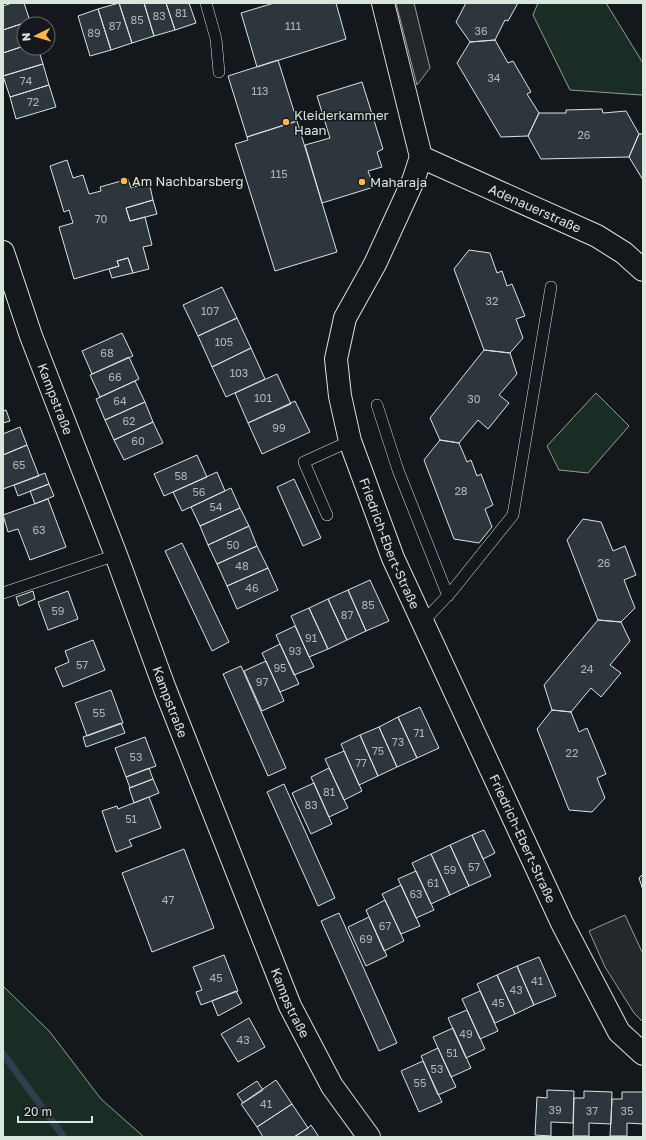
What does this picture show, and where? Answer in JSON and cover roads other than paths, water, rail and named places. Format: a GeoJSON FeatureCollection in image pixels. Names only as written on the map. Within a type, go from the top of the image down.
{"type":"FeatureCollection","features":[{"type":"Feature","properties":{"kind":"street"},"geometry":{"type":"LineString","coordinates":[[383,3],[421,157]]}},
{"type":"Feature","properties":{"kind":"street","name":"Adenauerstraße"},"geometry":{"type":"LineString","coordinates":[[421,157],[597,236],[624,253],[643,270]]}},
{"type":"Feature","properties":{"kind":"street","name":"Friedrich-Ebert-Straße"},"geometry":{"type":"LineString","coordinates":[[421,157],[413,181],[378,257],[345,318],[336,359],[340,396],[350,441],[393,558],[562,923],[619,1032],[643,1054]]}},
{"type":"Feature","properties":{"kind":"street","name":"Kampstraße"},"geometry":{"type":"LineString","coordinates":[[3,252],[31,336],[116,555],[165,689],[290,1006],[332,1086],[369,1137]]}},
{"type":"Feature","properties":{"kind":"lane"},"geometry":{"type":"LineString","coordinates":[[206,3],[216,39],[219,72]]}},
{"type":"Feature","properties":{"kind":"lane"},"geometry":{"type":"LineString","coordinates":[[423,622],[448,596],[513,515],[551,287]]}},
{"type":"Feature","properties":{"kind":"lane"},"geometry":{"type":"LineString","coordinates":[[377,404],[398,470],[448,596]]}},
{"type":"Feature","properties":{"kind":"lane"},"geometry":{"type":"LineString","coordinates":[[327,515],[304,462],[350,441]]}},
{"type":"Feature","properties":{"kind":"lane"},"geometry":{"type":"LineString","coordinates":[[3,593],[116,555]]}},
{"type":"Feature","properties":{"kind":"waterway"},"geometry":{"type":"LineString","coordinates":[[3,1054],[64,1137]]}},
{"type":"Feature","properties":{"kind":"place","name":"Kleiderkammer Haan"},"geometry":{"type":"Point","coordinates":[286,122]}},
{"type":"Feature","properties":{"kind":"place","name":"Am Nachbarsberg"},"geometry":{"type":"Point","coordinates":[124,181]}},
{"type":"Feature","properties":{"kind":"place","name":"Maharaja"},"geometry":{"type":"Point","coordinates":[362,182]}}]}
